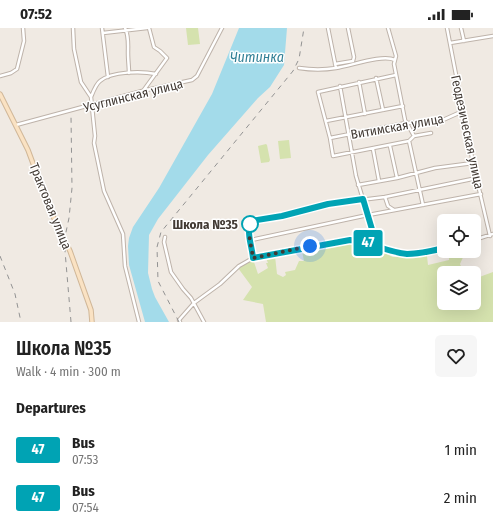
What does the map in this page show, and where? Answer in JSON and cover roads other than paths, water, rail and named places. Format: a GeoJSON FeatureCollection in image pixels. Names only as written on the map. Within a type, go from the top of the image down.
{"type":"FeatureCollection","features":[{"type":"Feature","properties":{"kind":"main road","name":"Трактовая улица"},"geometry":{"type":"LineString","coordinates":[[0,94],[28,150],[50,212],[70,251],[91,310],[92,322]]}},
{"type":"Feature","properties":{"kind":"street"},"geometry":{"type":"LineString","coordinates":[[0,76],[11,73],[17,69],[24,41],[23,28]]}},
{"type":"Feature","properties":{"kind":"street"},"geometry":{"type":"LineString","coordinates":[[73,28],[74,49],[81,82],[91,97],[95,136],[94,143],[104,191],[123,234],[126,266],[139,322]]}},
{"type":"Feature","properties":{"kind":"street"},"geometry":{"type":"LineString","coordinates":[[102,28],[108,77]]}},
{"type":"Feature","properties":{"kind":"street"},"geometry":{"type":"LineString","coordinates":[[103,33],[125,29],[148,28]]}},
{"type":"Feature","properties":{"kind":"street","name":"Усуглинская улица"},"geometry":{"type":"LineString","coordinates":[[142,91],[167,58],[154,47],[148,28]]}},
{"type":"Feature","properties":{"kind":"street","name":"Усуглинская улица"},"geometry":{"type":"LineString","coordinates":[[16,125],[142,91],[192,80],[196,76],[222,28]]}},
{"type":"Feature","properties":{"kind":"street"},"geometry":{"type":"LineString","coordinates":[[328,28],[336,68]]}},
{"type":"Feature","properties":{"kind":"street"},"geometry":{"type":"LineString","coordinates":[[335,64],[353,61],[354,58],[348,28]]}},
{"type":"Feature","properties":{"kind":"street"},"geometry":{"type":"LineString","coordinates":[[388,28],[396,56],[396,75],[406,123],[414,136]]}},
{"type":"Feature","properties":{"kind":"street","name":"Геодезическая улица"},"geometry":{"type":"LineString","coordinates":[[447,28],[473,163],[491,235]]}},
{"type":"Feature","properties":{"kind":"street"},"geometry":{"type":"LineString","coordinates":[[461,28],[464,41]]}},
{"type":"Feature","properties":{"kind":"street"},"geometry":{"type":"LineString","coordinates":[[125,29],[129,43],[129,73]]}},
{"type":"Feature","properties":{"kind":"street"},"geometry":{"type":"LineString","coordinates":[[450,43],[493,36]]}},
{"type":"Feature","properties":{"kind":"street"},"geometry":{"type":"LineString","coordinates":[[299,68],[316,70],[336,68],[373,60],[389,58],[395,60]]}},
{"type":"Feature","properties":{"kind":"street"},"geometry":{"type":"LineString","coordinates":[[91,97],[100,81],[108,77],[117,74],[129,73],[149,72],[156,74]]}},
{"type":"Feature","properties":{"kind":"street"},"geometry":{"type":"LineString","coordinates":[[396,75],[376,78],[318,92],[333,156],[409,142],[414,136],[432,133]]}},
{"type":"Feature","properties":{"kind":"street"},"geometry":{"type":"LineString","coordinates":[[376,78],[383,110]]}},
{"type":"Feature","properties":{"kind":"street"},"geometry":{"type":"LineString","coordinates":[[359,82],[365,114]]}},
{"type":"Feature","properties":{"kind":"street"},"geometry":{"type":"LineString","coordinates":[[340,86],[358,185],[376,243],[381,248]]}},
{"type":"Feature","properties":{"kind":"street"},"geometry":{"type":"LineString","coordinates":[[326,121],[402,106]]}},
{"type":"Feature","properties":{"kind":"street","name":"Витимская улица"},"geometry":{"type":"LineString","coordinates":[[330,138],[406,123],[440,121],[462,111]]}},
{"type":"Feature","properties":{"kind":"street"},"geometry":{"type":"LineString","coordinates":[[409,142],[423,205]]}},
{"type":"Feature","properties":{"kind":"street"},"geometry":{"type":"LineString","coordinates":[[390,146],[397,178]]}},
{"type":"Feature","properties":{"kind":"street"},"geometry":{"type":"LineString","coordinates":[[373,149],[379,181]]}},
{"type":"Feature","properties":{"kind":"street"},"geometry":{"type":"LineString","coordinates":[[358,185],[397,178],[435,168],[473,163]]}},
{"type":"Feature","properties":{"kind":"street"},"geometry":{"type":"LineString","coordinates":[[253,258],[251,240],[249,236],[249,226],[251,221],[282,216],[328,204],[385,197],[477,178]]}},
{"type":"Feature","properties":{"kind":"street"},"geometry":{"type":"LineString","coordinates":[[251,240],[394,210],[481,194]]}},
{"type":"Feature","properties":{"kind":"street"},"geometry":{"type":"LineString","coordinates":[[385,197],[388,206],[394,210]]}},
{"type":"Feature","properties":{"kind":"street"},"geometry":{"type":"LineString","coordinates":[[362,241],[368,238],[372,232]]}},
{"type":"Feature","properties":{"kind":"street"},"geometry":{"type":"LineString","coordinates":[[481,238],[491,235]]}},
{"type":"Feature","properties":{"kind":"street"},"geometry":{"type":"LineString","coordinates":[[372,244],[374,236]]}},
{"type":"Feature","properties":{"kind":"street"},"geometry":{"type":"LineString","coordinates":[[165,237],[164,242],[171,272],[194,303],[204,322]]}},
{"type":"Feature","properties":{"kind":"street"},"geometry":{"type":"LineString","coordinates":[[180,321],[194,303],[220,284],[239,266],[253,258],[350,240],[362,241],[381,248],[408,254],[424,253],[437,250]]}},
{"type":"Feature","properties":{"kind":"water","name":"Читинка"},"geometry":{"type":"Polygon","coordinates":[[[239,28],[287,28],[284,65],[270,87],[258,98],[208,155],[158,219],[149,235],[148,273],[155,297],[169,322],[145,322],[129,265],[129,238],[133,227],[159,188],[212,94],[239,28]]]}},
{"type":"Feature","properties":{"kind":"railway"},"geometry":{"type":"LineString","coordinates":[[179,322],[158,281],[157,247],[161,232],[293,71],[299,59],[304,28]]}},
{"type":"Feature","properties":{"kind":"railway"},"geometry":{"type":"LineString","coordinates":[[71,116],[72,188],[65,251],[71,322]]}},
{"type":"Feature","properties":{"kind":"railway"},"geometry":{"type":"LineString","coordinates":[[0,256],[15,294],[21,322]]}},
{"type":"Feature","properties":{"kind":"place","name":"Школа №35"},"geometry":{"type":"Point","coordinates":[250,224]}}]}
